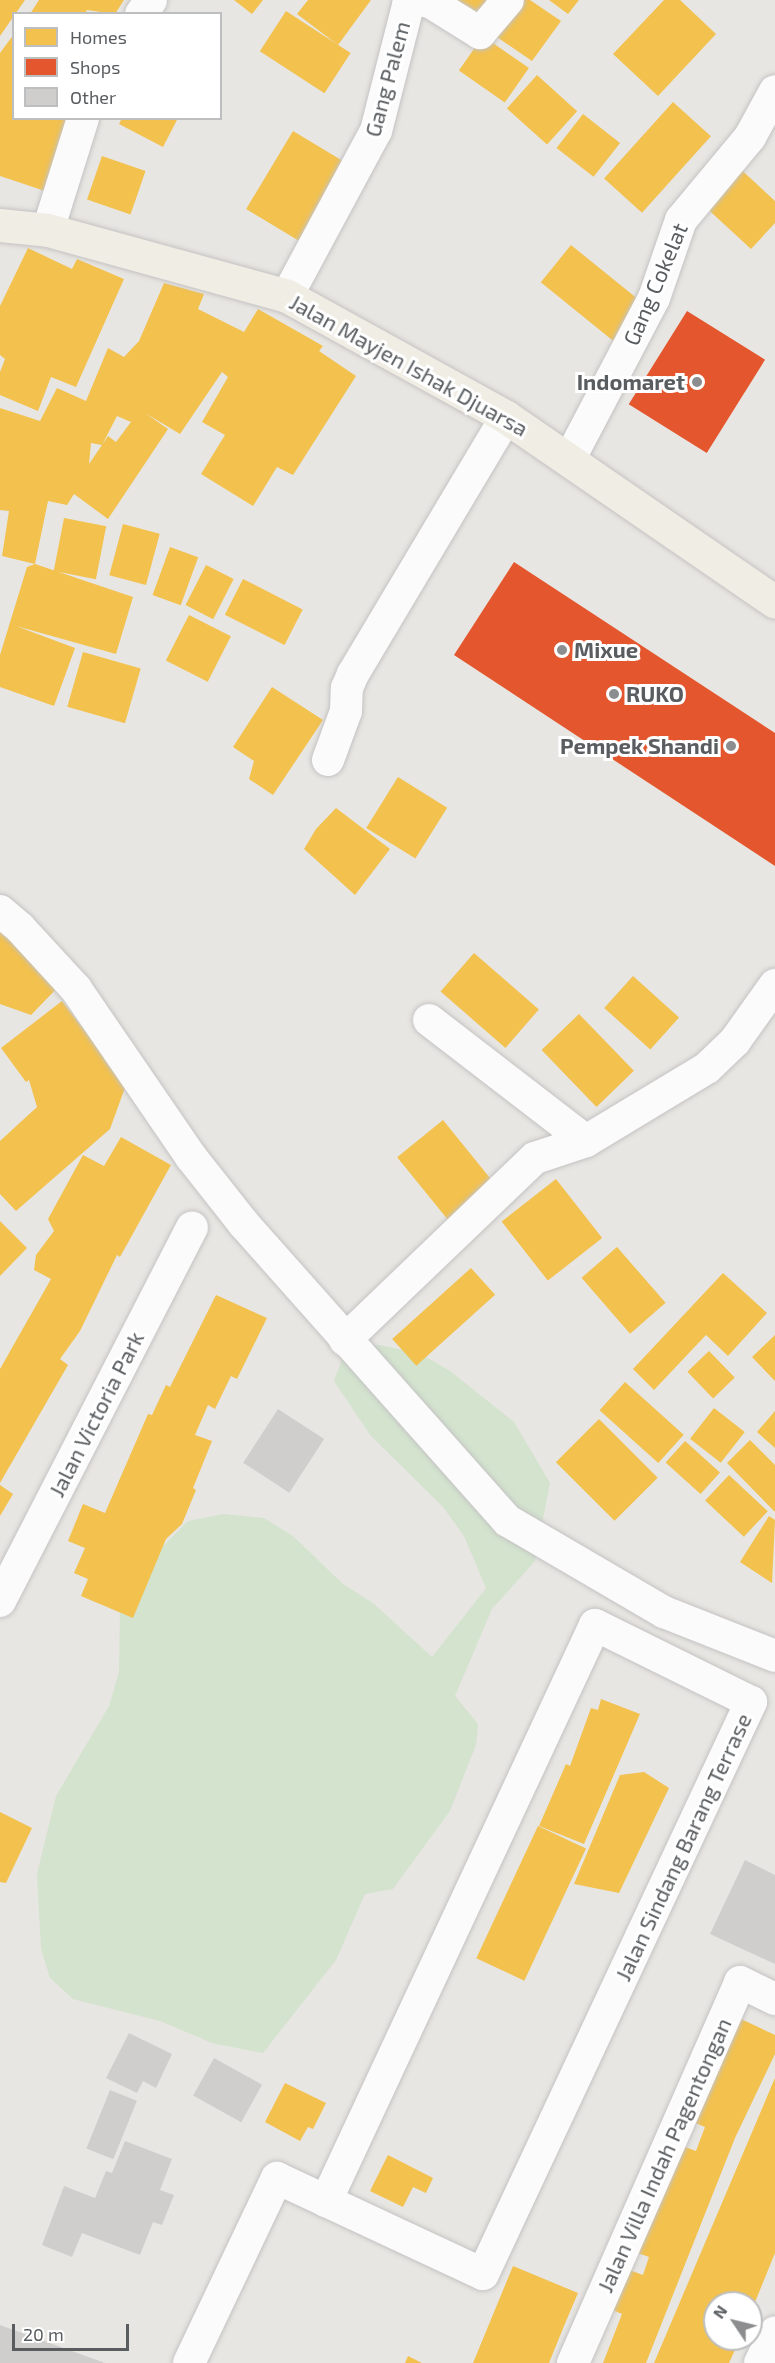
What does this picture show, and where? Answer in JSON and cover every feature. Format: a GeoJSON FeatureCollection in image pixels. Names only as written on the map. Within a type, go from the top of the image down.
{"type":"FeatureCollection","features":[{"type":"Feature","properties":{"kind":"main road","name":"Jalan Mayjen Ishak Djuarsa"},"geometry":{"type":"LineString","coordinates":[[0,225],[48,230],[287,296],[506,417],[570,458],[775,602]]}},
{"type":"Feature","properties":{"kind":"street","name":"Gang Palem"},"geometry":{"type":"LineString","coordinates":[[287,296],[376,131],[408,5],[418,0],[430,2],[480,33],[508,0]]}},
{"type":"Feature","properties":{"kind":"street","name":"Gang Cokelat"},"geometry":{"type":"LineString","coordinates":[[570,458],[654,298],[681,220],[750,137],[775,91]]}},
{"type":"Feature","properties":{"kind":"street"},"geometry":{"type":"LineString","coordinates":[[48,230],[83,120]]}},
{"type":"Feature","properties":{"kind":"street"},"geometry":{"type":"LineString","coordinates":[[328,760],[346,711],[347,688],[353,674],[506,417]]}},
{"type":"Feature","properties":{"kind":"street"},"geometry":{"type":"LineString","coordinates":[[0,911],[20,928],[75,989],[191,1157],[345,1340],[508,1521],[664,1612],[775,1656]]}},
{"type":"Feature","properties":{"kind":"street"},"geometry":{"type":"LineString","coordinates":[[345,1340],[535,1158],[586,1141],[707,1068],[735,1041],[775,985]]}},
{"type":"Feature","properties":{"kind":"street"},"geometry":{"type":"LineString","coordinates":[[429,1020],[586,1141]]}},
{"type":"Feature","properties":{"kind":"street","name":"Jalan Victoria Park"},"geometry":{"type":"LineString","coordinates":[[0,1601],[192,1227]]}},
{"type":"Feature","properties":{"kind":"street","name":"Jalan Sindang Barang Terrase"},"geometry":{"type":"LineString","coordinates":[[189,2363],[277,2178],[326,2201],[483,2274],[751,1702],[595,1626],[326,2201]]}},
{"type":"Feature","properties":{"kind":"street","name":"Jalan Villa Indah Pagentongan"},"geometry":{"type":"LineString","coordinates":[[573,2363],[740,1982],[775,1999]]}},
{"type":"Feature","properties":{"kind":"street"},"geometry":{"type":"LineString","coordinates":[[760,2363],[775,2332]]}},
{"type":"Feature","properties":{"kind":"green space"},"geometry":{"type":"Polygon","coordinates":[[[380,1345],[421,1354],[450,1371],[514,1422],[550,1483],[535,1561],[492,1609],[455,1696],[478,1724],[476,1745],[450,1811],[393,1889],[365,1894],[336,1960],[263,2053],[212,2043],[160,2021],[73,1999],[50,1978],[41,1949],[37,1874],[56,1796],[109,1706],[119,1672],[120,1606],[135,1574],[188,1521],[224,1514],[264,1518],[293,1536],[343,1584],[373,1603],[432,1657],[486,1588],[464,1536],[443,1507],[370,1435],[334,1381],[346,1348],[380,1345]]]}},
{"type":"Feature","properties":{"kind":"building: Homes"},"geometry":{"type":"Polygon","coordinates":[[[0,0],[25,0],[17,12],[12,12],[12,19],[0,36],[0,0]]]}},
{"type":"Feature","properties":{"kind":"building: Homes"},"geometry":{"type":"Polygon","coordinates":[[[39,0],[124,0],[116,12],[87,10],[86,12],[31,12],[39,0]]]}},
{"type":"Feature","properties":{"kind":"building: Homes"},"geometry":{"type":"Polygon","coordinates":[[[234,0],[263,0],[252,14],[234,0]]]}},
{"type":"Feature","properties":{"kind":"building: Homes"},"geometry":{"type":"Polygon","coordinates":[[[308,0],[371,0],[338,45],[297,14],[308,0]]]}},
{"type":"Feature","properties":{"kind":"building: Homes"},"geometry":{"type":"Polygon","coordinates":[[[438,0],[501,0],[479,28],[438,0]]]}},
{"type":"Feature","properties":{"kind":"building: Homes"},"geometry":{"type":"Polygon","coordinates":[[[520,0],[530,0],[561,21],[532,61],[494,35],[520,0]]]}},
{"type":"Feature","properties":{"kind":"building: Homes"},"geometry":{"type":"Polygon","coordinates":[[[549,0],[579,0],[568,14],[549,0]]]}},
{"type":"Feature","properties":{"kind":"building: Homes"},"geometry":{"type":"Polygon","coordinates":[[[664,0],[680,0],[716,34],[658,96],[613,54],[664,0]]]}},
{"type":"Feature","properties":{"kind":"building: Homes"},"geometry":{"type":"Polygon","coordinates":[[[286,11],[351,53],[324,93],[260,51],[286,11]]]}},
{"type":"Feature","properties":{"kind":"building: Homes"},"geometry":{"type":"Polygon","coordinates":[[[483,36],[529,68],[505,103],[459,70],[483,36]]]}},
{"type":"Feature","properties":{"kind":"building: Homes"},"geometry":{"type":"Polygon","coordinates":[[[12,37],[12,120],[68,120],[45,191],[0,176],[0,53],[12,37]]]}},
{"type":"Feature","properties":{"kind":"building: Homes"},"geometry":{"type":"Polygon","coordinates":[[[537,75],[577,111],[547,145],[507,108],[537,75]]]}},
{"type":"Feature","properties":{"kind":"building: Homes"},"geometry":{"type":"Polygon","coordinates":[[[673,102],[711,136],[642,213],[604,179],[673,102]]]}},
{"type":"Feature","properties":{"kind":"building: Homes"},"geometry":{"type":"Polygon","coordinates":[[[583,114],[620,143],[594,177],[557,148],[583,114]]]}},
{"type":"Feature","properties":{"kind":"building: Homes"},"geometry":{"type":"Polygon","coordinates":[[[121,120],[177,120],[163,147],[119,124],[121,120]]]}},
{"type":"Feature","properties":{"kind":"building: Homes"},"geometry":{"type":"Polygon","coordinates":[[[293,131],[346,163],[299,241],[246,209],[293,131]]]}},
{"type":"Feature","properties":{"kind":"building: Homes"},"geometry":{"type":"Polygon","coordinates":[[[102,156],[145,171],[131,214],[87,199],[102,156]]]}},
{"type":"Feature","properties":{"kind":"building: Homes"},"geometry":{"type":"Polygon","coordinates":[[[735,164],[775,201],[775,223],[751,249],[700,202],[735,164]]]}},
{"type":"Feature","properties":{"kind":"building: Homes"},"geometry":{"type":"Polygon","coordinates":[[[571,245],[645,305],[615,342],[541,282],[571,245]]]}},
{"type":"Feature","properties":{"kind":"building: Homes"},"geometry":{"type":"Polygon","coordinates":[[[28,248],[72,269],[77,259],[124,279],[76,387],[51,377],[38,411],[0,395],[0,372],[5,359],[0,355],[0,306],[28,248]]]}},
{"type":"Feature","properties":{"kind":"building: Homes"},"geometry":{"type":"Polygon","coordinates":[[[164,283],[204,294],[198,309],[244,332],[258,309],[323,346],[319,351],[356,376],[293,475],[277,467],[253,506],[201,474],[225,435],[202,422],[228,377],[222,372],[180,434],[145,413],[168,429],[108,519],[74,494],[67,505],[48,501],[35,564],[2,556],[9,511],[0,510],[0,408],[40,421],[57,388],[86,401],[108,348],[124,357],[139,341],[164,283]],[[117,416],[102,445],[108,436],[116,442],[131,422],[117,416]],[[91,443],[89,464],[102,445],[91,443]]]}},
{"type":"Feature","properties":{"kind":"building: Homes"},"geometry":{"type":"Polygon","coordinates":[[[64,518],[106,526],[96,579],[54,571],[64,518]]]}},
{"type":"Feature","properties":{"kind":"building: Homes"},"geometry":{"type":"Polygon","coordinates":[[[123,524],[160,534],[146,585],[109,575],[123,524]]]}},
{"type":"Feature","properties":{"kind":"building: Homes"},"geometry":{"type":"Polygon","coordinates":[[[170,547],[198,557],[181,605],[153,595],[170,547]]]}},
{"type":"Feature","properties":{"kind":"building: Homes"},"geometry":{"type":"Polygon","coordinates":[[[35,564],[133,597],[116,654],[16,626],[75,648],[54,706],[0,687],[0,655],[27,567],[35,564]]]}},
{"type":"Feature","properties":{"kind":"building: Homes"},"geometry":{"type":"Polygon","coordinates":[[[206,565],[234,579],[213,619],[186,605],[206,565]]]}},
{"type":"Feature","properties":{"kind":"building: Homes"},"geometry":{"type":"Polygon","coordinates":[[[243,579],[303,609],[285,645],[225,615],[243,579]]]}},
{"type":"Feature","properties":{"kind":"building: Homes"},"geometry":{"type":"Polygon","coordinates":[[[189,615],[231,636],[208,682],[166,660],[189,615]]]}},
{"type":"Feature","properties":{"kind":"building: Homes"},"geometry":{"type":"Polygon","coordinates":[[[83,652],[141,669],[125,723],[67,707],[83,652]]]}},
{"type":"Feature","properties":{"kind":"building: Homes"},"geometry":{"type":"Polygon","coordinates":[[[272,687],[323,720],[273,795],[249,779],[254,761],[233,747],[272,687]]]}},
{"type":"Feature","properties":{"kind":"building: Homes"},"geometry":{"type":"Polygon","coordinates":[[[398,777],[447,808],[415,859],[366,828],[398,777]]]}},
{"type":"Feature","properties":{"kind":"building: Homes"},"geometry":{"type":"Polygon","coordinates":[[[336,808],[390,849],[355,895],[304,849],[316,829],[336,808]]]}},
{"type":"Feature","properties":{"kind":"building: Homes"},"geometry":{"type":"Polygon","coordinates":[[[0,921],[63,982],[31,1015],[0,1004],[0,921]]]}},
{"type":"Feature","properties":{"kind":"building: Homes"},"geometry":{"type":"Polygon","coordinates":[[[474,953],[539,1009],[505,1048],[441,991],[474,953]]]}},
{"type":"Feature","properties":{"kind":"building: Homes"},"geometry":{"type":"Polygon","coordinates":[[[633,976],[679,1017],[650,1049],[604,1008],[633,976]]]}},
{"type":"Feature","properties":{"kind":"building: Homes"},"geometry":{"type":"Polygon","coordinates":[[[62,1001],[126,1085],[110,1129],[16,1211],[0,1194],[0,1141],[37,1107],[29,1080],[26,1082],[1,1048],[62,1001]]]}},
{"type":"Feature","properties":{"kind":"building: Homes"},"geometry":{"type":"Polygon","coordinates":[[[579,1014],[634,1071],[596,1107],[542,1050],[579,1014]]]}},
{"type":"Feature","properties":{"kind":"building: Homes"},"geometry":{"type":"Polygon","coordinates":[[[443,1120],[494,1183],[448,1220],[397,1157],[443,1120]]]}},
{"type":"Feature","properties":{"kind":"building: Homes"},"geometry":{"type":"Polygon","coordinates":[[[121,1137],[171,1165],[120,1257],[117,1255],[80,1331],[60,1359],[68,1365],[0,1483],[0,1369],[51,1279],[34,1270],[36,1255],[54,1231],[48,1219],[83,1155],[104,1166],[121,1137]]]}},
{"type":"Feature","properties":{"kind":"building: Homes"},"geometry":{"type":"Polygon","coordinates":[[[556,1179],[602,1238],[548,1281],[502,1221],[556,1179]]]}},
{"type":"Feature","properties":{"kind":"building: Homes"},"geometry":{"type":"Polygon","coordinates":[[[0,1221],[27,1248],[0,1276],[0,1221]]]}},
{"type":"Feature","properties":{"kind":"building: Homes"},"geometry":{"type":"Polygon","coordinates":[[[617,1247],[666,1303],[630,1334],[582,1278],[617,1247]]]}},
{"type":"Feature","properties":{"kind":"building: Homes"},"geometry":{"type":"Polygon","coordinates":[[[471,1268],[495,1295],[416,1366],[392,1339],[471,1268]]]}},
{"type":"Feature","properties":{"kind":"building: Homes"},"geometry":{"type":"Polygon","coordinates":[[[723,1273],[767,1313],[728,1356],[706,1335],[654,1390],[633,1369],[723,1273]]]}},
{"type":"Feature","properties":{"kind":"building: Homes"},"geometry":{"type":"Polygon","coordinates":[[[216,1295],[267,1318],[237,1379],[231,1376],[215,1409],[208,1405],[195,1435],[212,1441],[193,1488],[196,1490],[182,1524],[166,1539],[133,1618],[81,1596],[88,1579],[74,1573],[85,1548],[68,1541],[83,1504],[105,1513],[148,1414],[152,1415],[166,1385],[170,1387],[216,1295]]]}},
{"type":"Feature","properties":{"kind":"building: Homes"},"geometry":{"type":"Polygon","coordinates":[[[775,1335],[775,1381],[752,1357],[775,1335]]]}},
{"type":"Feature","properties":{"kind":"building: Homes"},"geometry":{"type":"Polygon","coordinates":[[[709,1351],[735,1378],[713,1398],[687,1372],[709,1351]]]}},
{"type":"Feature","properties":{"kind":"building: Homes"},"geometry":{"type":"Polygon","coordinates":[[[625,1382],[684,1435],[658,1463],[600,1410],[625,1382]]]}},
{"type":"Feature","properties":{"kind":"building: Homes"},"geometry":{"type":"Polygon","coordinates":[[[714,1408],[745,1432],[721,1463],[690,1439],[714,1408]]]}},
{"type":"Feature","properties":{"kind":"building: Homes"},"geometry":{"type":"Polygon","coordinates":[[[775,1411],[775,1448],[757,1432],[775,1411]]]}},
{"type":"Feature","properties":{"kind":"building: Homes"},"geometry":{"type":"Polygon","coordinates":[[[599,1419],[658,1478],[615,1521],[556,1462],[599,1419]]]}},
{"type":"Feature","properties":{"kind":"building: Homes"},"geometry":{"type":"Polygon","coordinates":[[[750,1440],[775,1465],[775,1512],[727,1463],[750,1440]]]}},
{"type":"Feature","properties":{"kind":"building: Homes"},"geometry":{"type":"Polygon","coordinates":[[[685,1441],[720,1472],[701,1494],[666,1463],[685,1441]]]}},
{"type":"Feature","properties":{"kind":"building: Homes"},"geometry":{"type":"Polygon","coordinates":[[[729,1475],[768,1511],[744,1537],[705,1501],[729,1475]]]}},
{"type":"Feature","properties":{"kind":"building: Homes"},"geometry":{"type":"Polygon","coordinates":[[[0,1485],[13,1494],[0,1516],[0,1485]]]}},
{"type":"Feature","properties":{"kind":"building: Homes"},"geometry":{"type":"Polygon","coordinates":[[[769,1516],[775,1520],[772,1583],[740,1562],[769,1516]]]}},
{"type":"Feature","properties":{"kind":"building: Homes"},"geometry":{"type":"Polygon","coordinates":[[[601,1699],[640,1714],[584,1844],[539,1826],[566,1764],[570,1766],[591,1708],[598,1710],[601,1699]]]}},
{"type":"Feature","properties":{"kind":"building: Homes"},"geometry":{"type":"Polygon","coordinates":[[[644,1772],[669,1788],[619,1893],[574,1884],[620,1775],[644,1772]]]}},
{"type":"Feature","properties":{"kind":"building: Homes"},"geometry":{"type":"Polygon","coordinates":[[[0,1812],[32,1828],[6,1883],[0,1882],[0,1812]]]}},
{"type":"Feature","properties":{"kind":"building: Homes"},"geometry":{"type":"Polygon","coordinates":[[[538,1826],[586,1848],[524,1981],[476,1958],[538,1826]]]}},
{"type":"Feature","properties":{"kind":"building: Homes"},"geometry":{"type":"Polygon","coordinates":[[[741,2019],[775,2035],[775,2054],[735,2138],[646,2363],[603,2363],[622,2314],[608,2308],[621,2267],[643,2275],[649,2257],[632,2251],[674,2143],[696,2151],[705,2127],[693,2122],[741,2019]]]}},
{"type":"Feature","properties":{"kind":"building: Homes"},"geometry":{"type":"Polygon","coordinates":[[[775,2078],[775,2253],[760,2291],[703,2291],[703,2351],[734,2351],[729,2363],[654,2363],[775,2078]]]}},
{"type":"Feature","properties":{"kind":"building: Homes"},"geometry":{"type":"Polygon","coordinates":[[[285,2083],[326,2103],[313,2129],[308,2127],[300,2141],[265,2122],[285,2083]]]}},
{"type":"Feature","properties":{"kind":"building: Homes"},"geometry":{"type":"Polygon","coordinates":[[[388,2155],[433,2178],[426,2193],[413,2187],[403,2207],[370,2191],[388,2155]]]}},
{"type":"Feature","properties":{"kind":"building: Homes"},"geometry":{"type":"Polygon","coordinates":[[[513,2266],[578,2293],[549,2363],[473,2363],[513,2266]]]}},
{"type":"Feature","properties":{"kind":"building: Homes"},"geometry":{"type":"Polygon","coordinates":[[[408,2356],[422,2363],[405,2363],[408,2356]]]}},
{"type":"Feature","properties":{"kind":"building: Shops","name":"Indomaret"},"geometry":{"type":"Polygon","coordinates":[[[687,311],[765,360],[707,453],[629,404],[687,311]]]}},
{"type":"Feature","properties":{"kind":"building: Shops","name":"RUKO"},"geometry":{"type":"Polygon","coordinates":[[[514,562],[775,733],[775,866],[454,655],[514,562]]]}},
{"type":"Feature","properties":{"kind":"building: Other"},"geometry":{"type":"Polygon","coordinates":[[[278,1409],[324,1439],[289,1493],[243,1463],[278,1409]]]}},
{"type":"Feature","properties":{"kind":"building: Other"},"geometry":{"type":"Polygon","coordinates":[[[745,1860],[775,1875],[775,1964],[710,1934],[745,1860]]]}},
{"type":"Feature","properties":{"kind":"building: Other"},"geometry":{"type":"Polygon","coordinates":[[[129,2033],[172,2054],[156,2088],[143,2081],[137,2093],[106,2078],[129,2033]]]}},
{"type":"Feature","properties":{"kind":"building: Other"},"geometry":{"type":"Polygon","coordinates":[[[214,2058],[262,2085],[241,2122],[193,2096],[214,2058]]]}},
{"type":"Feature","properties":{"kind":"building: Other"},"geometry":{"type":"Polygon","coordinates":[[[110,2090],[137,2101],[113,2159],[86,2148],[110,2090]]]}},
{"type":"Feature","properties":{"kind":"building: Other"},"geometry":{"type":"Polygon","coordinates":[[[125,2141],[172,2159],[160,2190],[174,2195],[162,2225],[153,2222],[140,2255],[82,2233],[72,2257],[42,2245],[64,2186],[95,2198],[106,2171],[112,2173],[125,2141]]]}},
{"type":"Feature","properties":{"kind":"building: Other"},"geometry":{"type":"Polygon","coordinates":[[[0,2325],[105,2363],[0,2363],[0,2325]]]}},
{"type":"Feature","properties":{"kind":"place","name":"Indomaret"},"geometry":{"type":"Point","coordinates":[697,382]}},
{"type":"Feature","properties":{"kind":"place","name":"Mixue"},"geometry":{"type":"Point","coordinates":[562,650]}},
{"type":"Feature","properties":{"kind":"place","name":"RUKO"},"geometry":{"type":"Point","coordinates":[614,694]}},
{"type":"Feature","properties":{"kind":"place","name":"Pempek Shandi"},"geometry":{"type":"Point","coordinates":[731,746]}}]}
